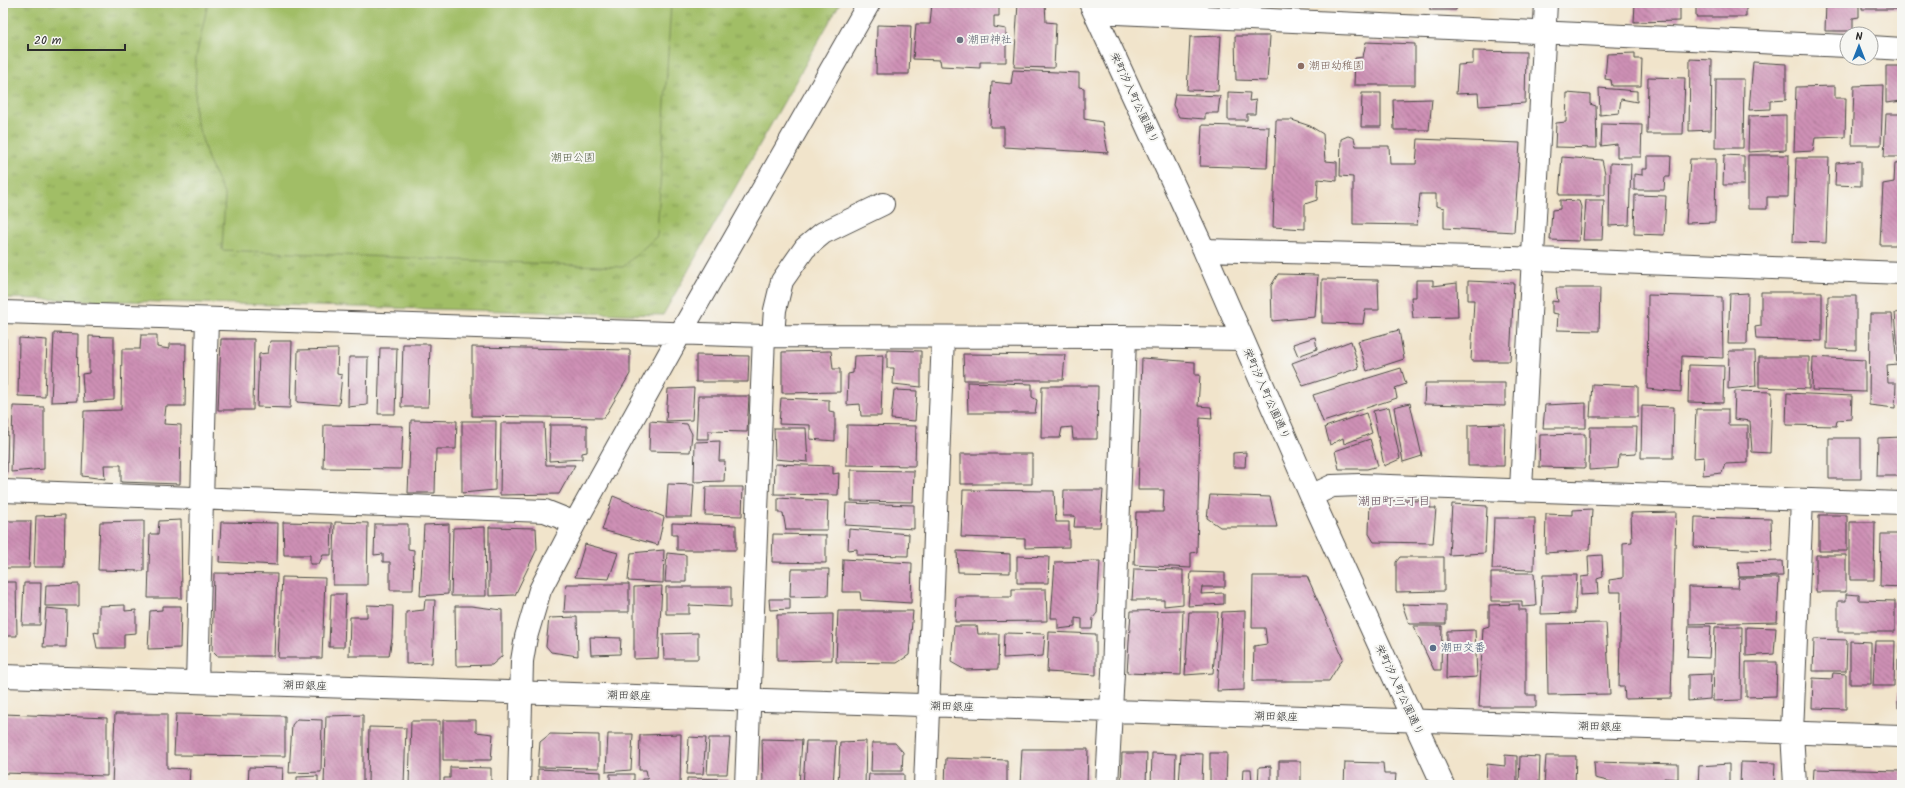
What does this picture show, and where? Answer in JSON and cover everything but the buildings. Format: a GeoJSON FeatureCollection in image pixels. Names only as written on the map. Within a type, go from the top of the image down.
{"type":"FeatureCollection","features":[{"type":"Feature","properties":{"kind":"street"},"geometry":{"type":"LineString","coordinates":[[519,785],[522,661],[526,636],[540,590],[574,523],[869,3]]}},
{"type":"Feature","properties":{"kind":"street"},"geometry":{"type":"LineString","coordinates":[[1521,489],[1546,3]]}},
{"type":"Feature","properties":{"kind":"street"},"geometry":{"type":"LineString","coordinates":[[1092,7],[1545,32],[1839,46]]}},
{"type":"Feature","properties":{"kind":"street","name":"栄町汐入町公園通り"},"geometry":{"type":"LineString","coordinates":[[1092,7],[1204,250],[1311,496],[1443,785]]}},
{"type":"Feature","properties":{"kind":"street"},"geometry":{"type":"LineString","coordinates":[[1879,48],[1902,49]]}},
{"type":"Feature","properties":{"kind":"street"},"geometry":{"type":"LineString","coordinates":[[746,785],[769,336],[775,310],[782,281],[806,248],[823,233],[883,204]]}},
{"type":"Feature","properties":{"kind":"street"},"geometry":{"type":"LineString","coordinates":[[1204,250],[1533,259],[1902,272]]}},
{"type":"Feature","properties":{"kind":"street"},"geometry":{"type":"LineString","coordinates":[[3,312],[769,336],[1125,337],[1242,339]]}},
{"type":"Feature","properties":{"kind":"street"},"geometry":{"type":"LineString","coordinates":[[197,682],[207,318]]}},
{"type":"Feature","properties":{"kind":"street"},"geometry":{"type":"LineString","coordinates":[[925,785],[943,337]]}},
{"type":"Feature","properties":{"kind":"street"},"geometry":{"type":"LineString","coordinates":[[1107,785],[1125,337]]}},
{"type":"Feature","properties":{"kind":"street"},"geometry":{"type":"LineString","coordinates":[[1311,496],[1332,486],[1360,484],[1902,503]]}},
{"type":"Feature","properties":{"kind":"street"},"geometry":{"type":"LineString","coordinates":[[3,491],[202,497],[546,511],[574,523]]}},
{"type":"Feature","properties":{"kind":"street"},"geometry":{"type":"LineString","coordinates":[[1795,785],[1792,732],[1802,500]]}},
{"type":"Feature","properties":{"kind":"street","name":"潮田銀座"},"geometry":{"type":"LineString","coordinates":[[3,676],[1414,722],[1902,736]]}},
{"type":"Feature","properties":{"kind":"green space","name":"潮田公園"},"geometry":{"type":"Polygon","coordinates":[[[3,3],[840,3],[663,315],[3,298],[3,3]]]}},
{"type":"Feature","properties":{"kind":"green space"},"geometry":{"type":"Polygon","coordinates":[[[208,3],[671,3],[657,236],[623,267],[222,250],[225,196],[209,162],[195,116],[196,57],[208,3]]]}},
{"type":"Feature","properties":{"kind":"place","name":"潮田神社"},"geometry":{"type":"Point","coordinates":[960,40]}},
{"type":"Feature","properties":{"kind":"place","name":"潮田幼稚園"},"geometry":{"type":"Point","coordinates":[1301,66]}},
{"type":"Feature","properties":{"kind":"place","name":"潮田交番"},"geometry":{"type":"Point","coordinates":[1433,648]}},
{"type":"Feature","properties":{"kind":"district","name":"潮田町三丁目"},"geometry":{"type":"Point","coordinates":[1394,501]}}]}
